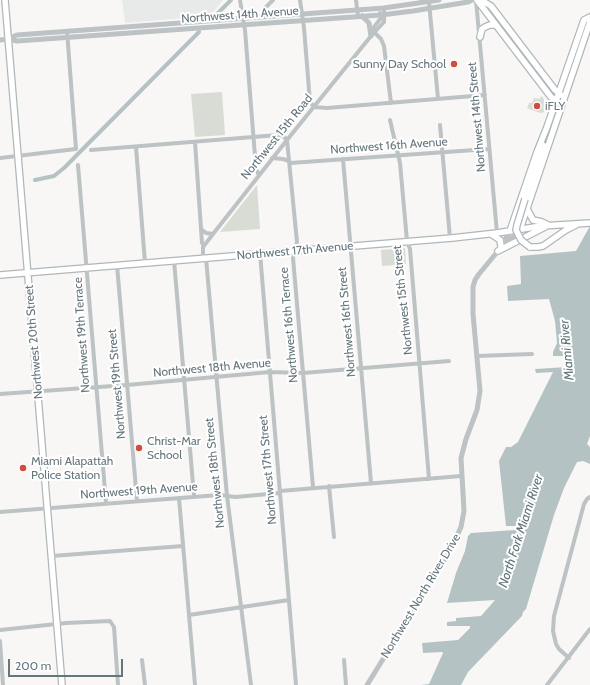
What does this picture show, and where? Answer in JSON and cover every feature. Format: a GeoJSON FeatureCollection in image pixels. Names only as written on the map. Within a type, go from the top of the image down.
{"type":"FeatureCollection","features":[{"type":"Feature","properties":{"kind":"main road","name":"Northwest 20th Street"},"geometry":{"type":"LineString","coordinates":[[5,0],[62,685]]}},
{"type":"Feature","properties":{"kind":"main road"},"geometry":{"type":"LineString","coordinates":[[477,0],[551,97],[562,104]]}},
{"type":"Feature","properties":{"kind":"main road"},"geometry":{"type":"LineString","coordinates":[[481,0],[491,6],[555,90],[564,98]]}},
{"type":"Feature","properties":{"kind":"main road","name":"Northwest North River Drive"},"geometry":{"type":"LineString","coordinates":[[510,231],[584,20],[590,17]]}},
{"type":"Feature","properties":{"kind":"main road","name":"Northwest North River Drive"},"geometry":{"type":"LineString","coordinates":[[520,229],[590,22]]}},
{"type":"Feature","properties":{"kind":"main road"},"geometry":{"type":"LineString","coordinates":[[480,37],[482,29],[496,25]]}},
{"type":"Feature","properties":{"kind":"main road"},"geometry":{"type":"LineString","coordinates":[[547,127],[516,230],[520,240],[530,247],[538,247],[543,246],[566,230],[582,224]]}},
{"type":"Feature","properties":{"kind":"main road"},"geometry":{"type":"LineString","coordinates":[[527,209],[533,220],[549,225]]}},
{"type":"Feature","properties":{"kind":"main road","name":"Northwest 17th Avenue"},"geometry":{"type":"LineString","coordinates":[[0,275],[450,238],[494,234],[549,225],[590,223]]}},
{"type":"Feature","properties":{"kind":"main road"},"geometry":{"type":"LineString","coordinates":[[494,234],[500,240],[500,249],[549,225]]}},
{"type":"Feature","properties":{"kind":"street"},"geometry":{"type":"LineString","coordinates":[[240,0],[244,25],[256,169],[259,175]]}},
{"type":"Feature","properties":{"kind":"street"},"geometry":{"type":"LineString","coordinates":[[264,17],[264,9],[273,0]]}},
{"type":"Feature","properties":{"kind":"street"},"geometry":{"type":"LineString","coordinates":[[300,0],[304,28],[310,102],[314,107],[327,108],[485,95]]}},
{"type":"Feature","properties":{"kind":"street"},"geometry":{"type":"LineString","coordinates":[[356,0],[357,10],[360,16],[368,23],[373,34],[381,39],[384,46],[391,103]]}},
{"type":"Feature","properties":{"kind":"street","name":"Northwest 14th Avenue"},"geometry":{"type":"LineString","coordinates":[[0,40],[8,39],[17,35],[382,8],[439,0]]}},
{"type":"Feature","properties":{"kind":"street","name":"Northwest 14th Avenue"},"geometry":{"type":"LineString","coordinates":[[8,39],[17,41],[303,21],[383,14],[430,8],[468,2],[472,0]]}},
{"type":"Feature","properties":{"kind":"street","name":"Northwest 14th Street"},"geometry":{"type":"LineString","coordinates":[[477,0],[478,30],[480,37],[490,149],[494,234]]}},
{"type":"Feature","properties":{"kind":"street"},"geometry":{"type":"LineString","coordinates":[[429,2],[438,99]]}},
{"type":"Feature","properties":{"kind":"street","name":"Northwest 15th Road"},"geometry":{"type":"LineString","coordinates":[[204,246],[272,158],[373,34],[374,27],[383,14],[382,8]]}},
{"type":"Feature","properties":{"kind":"street"},"geometry":{"type":"LineString","coordinates":[[0,158],[76,150],[67,31]]}},
{"type":"Feature","properties":{"kind":"street","name":"Northwest 15th Street"},"geometry":{"type":"LineString","coordinates":[[390,120],[400,163],[407,241],[410,249],[429,479]]}},
{"type":"Feature","properties":{"kind":"street"},"geometry":{"type":"LineString","coordinates":[[440,125],[450,238]]}},
{"type":"Feature","properties":{"kind":"street"},"geometry":{"type":"LineString","coordinates":[[91,150],[278,135],[283,136],[287,140]]}},
{"type":"Feature","properties":{"kind":"street","name":"Northwest 16th Terrace"},"geometry":{"type":"LineString","coordinates":[[287,140],[297,242],[293,258],[313,487]]}},
{"type":"Feature","properties":{"kind":"street"},"geometry":{"type":"LineString","coordinates":[[195,142],[202,243],[204,246],[202,250],[205,258]]}},
{"type":"Feature","properties":{"kind":"street"},"geometry":{"type":"LineString","coordinates":[[136,147],[145,263]]}},
{"type":"Feature","properties":{"kind":"street","name":"Northwest 16th Avenue"},"geometry":{"type":"LineString","coordinates":[[290,162],[490,149]]}},
{"type":"Feature","properties":{"kind":"street"},"geometry":{"type":"LineString","coordinates":[[272,158],[283,159],[290,162]]}},
{"type":"Feature","properties":{"kind":"street","name":"Northwest 16th Street"},"geometry":{"type":"LineString","coordinates":[[343,159],[371,483]]}},
{"type":"Feature","properties":{"kind":"street","name":"Northwest 19th Terrace"},"geometry":{"type":"LineString","coordinates":[[78,165],[106,503]]}},
{"type":"Feature","properties":{"kind":"street"},"geometry":{"type":"LineString","coordinates":[[202,229],[213,234]]}},
{"type":"Feature","properties":{"kind":"street","name":"Northwest North River Drive"},"geometry":{"type":"LineString","coordinates":[[367,685],[420,601],[458,536],[464,516],[461,458],[479,400],[480,386],[473,304],[473,284],[500,249],[520,229]]}},
{"type":"Feature","properties":{"kind":"street","name":"Northwest North River Drive"},"geometry":{"type":"LineString","coordinates":[[500,249],[510,231]]}},
{"type":"Feature","properties":{"kind":"street","name":"Northwest 17th Street"},"geometry":{"type":"LineString","coordinates":[[260,253],[296,685]]}},
{"type":"Feature","properties":{"kind":"street","name":"Northwest 18th Street"},"geometry":{"type":"LineString","coordinates":[[205,258],[227,496],[252,685]]}},
{"type":"Feature","properties":{"kind":"street"},"geometry":{"type":"LineString","coordinates":[[174,260],[194,496]]}},
{"type":"Feature","properties":{"kind":"street","name":"Northwest 19th Street"},"geometry":{"type":"LineString","coordinates":[[117,265],[137,501]]}},
{"type":"Feature","properties":{"kind":"street"},"geometry":{"type":"LineString","coordinates":[[477,356],[532,354]]}},
{"type":"Feature","properties":{"kind":"street","name":"Northwest 18th Avenue"},"geometry":{"type":"LineString","coordinates":[[0,394],[127,385],[270,372],[303,373],[448,361]]}},
{"type":"Feature","properties":{"kind":"street","name":"Northwest 19th Avenue"},"geometry":{"type":"LineString","coordinates":[[0,512],[194,496],[221,495],[235,497],[313,487],[461,476]]}},
{"type":"Feature","properties":{"kind":"street"},"geometry":{"type":"LineString","coordinates":[[329,486],[334,537]]}},
{"type":"Feature","properties":{"kind":"street"},"geometry":{"type":"LineString","coordinates":[[568,658],[556,644],[553,630],[554,616],[584,504],[590,497]]}},
{"type":"Feature","properties":{"kind":"street"},"geometry":{"type":"LineString","coordinates":[[179,498],[195,685]]}},
{"type":"Feature","properties":{"kind":"street"},"geometry":{"type":"LineString","coordinates":[[52,556],[183,546]]}},
{"type":"Feature","properties":{"kind":"street"},"geometry":{"type":"LineString","coordinates":[[189,615],[289,600]]}},
{"type":"Feature","properties":{"kind":"street"},"geometry":{"type":"LineString","coordinates":[[0,630],[104,620],[110,621],[114,627],[118,685]]}},
{"type":"Feature","properties":{"kind":"street"},"geometry":{"type":"LineString","coordinates":[[547,685],[590,629]]}},
{"type":"Feature","properties":{"kind":"street"},"geometry":{"type":"LineString","coordinates":[[0,641],[3,685]]}},
{"type":"Feature","properties":{"kind":"street"},"geometry":{"type":"LineString","coordinates":[[142,660],[144,685]]}},
{"type":"Feature","properties":{"kind":"street"},"geometry":{"type":"LineString","coordinates":[[344,660],[346,685]]}},
{"type":"Feature","properties":{"kind":"shaded area"},"geometry":{"type":"Polygon","coordinates":[[[122,0],[223,0],[210,16],[125,23],[122,0]]]}},
{"type":"Feature","properties":{"kind":"shaded area"},"geometry":{"type":"Polygon","coordinates":[[[222,92],[225,135],[195,137],[191,94],[222,92]]]}},
{"type":"Feature","properties":{"kind":"shaded area","name":"iFLY"},"geometry":{"type":"Polygon","coordinates":[[[542,96],[547,103],[545,111],[542,113],[527,108],[529,103],[532,103],[534,98],[539,99],[542,96]]]}},
{"type":"Feature","properties":{"kind":"shaded area"},"geometry":{"type":"Polygon","coordinates":[[[257,185],[260,229],[220,232],[257,185]]]}},
{"type":"Feature","properties":{"kind":"shaded area"},"geometry":{"type":"Polygon","coordinates":[[[405,248],[406,264],[382,266],[381,250],[405,248]]]}},
{"type":"Feature","properties":{"kind":"water"},"geometry":{"type":"Polygon","coordinates":[[[590,226],[590,436],[587,444],[590,447],[590,464],[583,461],[577,462],[564,488],[554,515],[526,609],[522,616],[468,672],[461,685],[421,685],[429,684],[443,653],[423,653],[422,643],[458,640],[470,628],[470,626],[447,626],[447,622],[456,621],[456,618],[481,616],[495,600],[447,603],[456,573],[465,551],[468,536],[471,533],[515,530],[515,526],[506,526],[499,461],[506,447],[511,447],[518,442],[553,372],[536,373],[535,369],[568,367],[568,356],[553,356],[557,343],[555,321],[549,299],[508,301],[507,286],[521,284],[520,256],[576,251],[590,226]]]}},
{"type":"Feature","properties":{"kind":"waterway"},"geometry":{"type":"LineString","coordinates":[[214,17],[231,0]]}},
{"type":"Feature","properties":{"kind":"waterway"},"geometry":{"type":"LineString","coordinates":[[35,180],[54,176],[64,168],[199,32]]}},
{"type":"Feature","properties":{"kind":"place","name":"Sunny Day School"},"geometry":{"type":"Point","coordinates":[454,64]}},
{"type":"Feature","properties":{"kind":"place","name":"iFLY"},"geometry":{"type":"Point","coordinates":[537,106]}},
{"type":"Feature","properties":{"kind":"place","name":"Christ-Mar School"},"geometry":{"type":"Point","coordinates":[139,448]}},
{"type":"Feature","properties":{"kind":"place","name":"Miami Alapattah Police Station"},"geometry":{"type":"Point","coordinates":[23,468]}},
{"type":"Feature","properties":{"kind":"water label","name":"Miami River"},"geometry":{"type":"Point","coordinates":[567,350]}},
{"type":"Feature","properties":{"kind":"water label","name":"North Fork Miami River"},"geometry":{"type":"Point","coordinates":[521,531]}}]}
